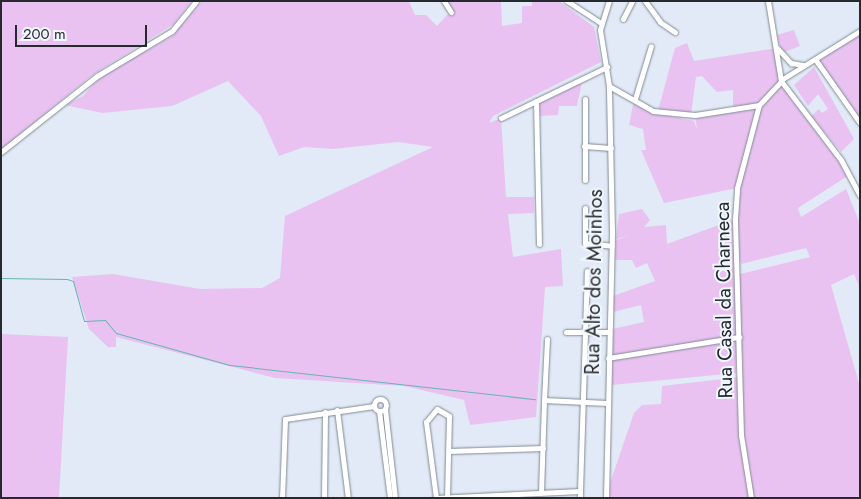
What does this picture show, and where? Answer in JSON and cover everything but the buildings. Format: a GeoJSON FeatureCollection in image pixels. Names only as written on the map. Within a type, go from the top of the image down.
{"type":"FeatureCollection","features":[{"type":"Feature","properties":{"kind":"street"},"geometry":{"type":"LineString","coordinates":[[1,152],[97,76],[172,31],[196,1]]}},
{"type":"Feature","properties":{"kind":"street"},"geometry":{"type":"LineString","coordinates":[[444,1],[451,12]]}},
{"type":"Feature","properties":{"kind":"street"},"geometry":{"type":"LineString","coordinates":[[567,1],[601,23],[609,1]]}},
{"type":"Feature","properties":{"kind":"street"},"geometry":{"type":"LineString","coordinates":[[623,19],[632,1]]}},
{"type":"Feature","properties":{"kind":"street"},"geometry":{"type":"LineString","coordinates":[[645,1],[660,22],[675,32]]}},
{"type":"Feature","properties":{"kind":"street"},"geometry":{"type":"LineString","coordinates":[[768,1],[781,80],[841,160],[860,195]]}},
{"type":"Feature","properties":{"kind":"street","name":"Rua Alto dos Moinhos"},"geometry":{"type":"LineString","coordinates":[[601,23],[609,86],[611,148],[612,246],[606,498]]}},
{"type":"Feature","properties":{"kind":"street"},"geometry":{"type":"LineString","coordinates":[[609,86],[664,114],[695,115],[759,105],[781,80],[860,31]]}},
{"type":"Feature","properties":{"kind":"street"},"geometry":{"type":"LineString","coordinates":[[635,99],[651,46]]}},
{"type":"Feature","properties":{"kind":"street"},"geometry":{"type":"LineString","coordinates":[[776,47],[791,63],[804,65]]}},
{"type":"Feature","properties":{"kind":"street"},"geometry":{"type":"LineString","coordinates":[[814,58],[860,122]]}},
{"type":"Feature","properties":{"kind":"street"},"geometry":{"type":"LineString","coordinates":[[501,118],[607,67]]}},
{"type":"Feature","properties":{"kind":"street"},"geometry":{"type":"LineString","coordinates":[[585,99],[585,180]]}},
{"type":"Feature","properties":{"kind":"street"},"geometry":{"type":"LineString","coordinates":[[536,101],[539,244]]}},
{"type":"Feature","properties":{"kind":"street","name":"Rua Casal da Charneca"},"geometry":{"type":"LineString","coordinates":[[751,498],[741,435],[737,188],[759,105]]}},
{"type":"Feature","properties":{"kind":"street"},"geometry":{"type":"LineString","coordinates":[[584,146],[611,148]]}},
{"type":"Feature","properties":{"kind":"street"},"geometry":{"type":"LineString","coordinates":[[585,208],[585,243],[612,246]]}},
{"type":"Feature","properties":{"kind":"street"},"geometry":{"type":"LineString","coordinates":[[580,498],[587,271]]}},
{"type":"Feature","properties":{"kind":"street"},"geometry":{"type":"LineString","coordinates":[[566,332],[609,332]]}},
{"type":"Feature","properties":{"kind":"street"},"geometry":{"type":"LineString","coordinates":[[608,358],[740,338]]}},
{"type":"Feature","properties":{"kind":"street"},"geometry":{"type":"LineString","coordinates":[[541,492],[547,339]]}},
{"type":"Feature","properties":{"kind":"street"},"geometry":{"type":"LineString","coordinates":[[282,498],[285,419],[374,406],[382,400],[390,498]]}},
{"type":"Feature","properties":{"kind":"street"},"geometry":{"type":"LineString","coordinates":[[544,400],[607,403]]}},
{"type":"Feature","properties":{"kind":"street"},"geometry":{"type":"LineString","coordinates":[[374,406],[382,410]]}},
{"type":"Feature","properties":{"kind":"street"},"geometry":{"type":"LineString","coordinates":[[337,410],[348,498]]}},
{"type":"Feature","properties":{"kind":"street"},"geometry":{"type":"LineString","coordinates":[[382,410],[395,498]]}},
{"type":"Feature","properties":{"kind":"street"},"geometry":{"type":"LineString","coordinates":[[447,496],[449,416],[436,410],[426,422],[435,498],[580,491]]}},
{"type":"Feature","properties":{"kind":"street"},"geometry":{"type":"LineString","coordinates":[[324,498],[325,412]]}},
{"type":"Feature","properties":{"kind":"street"},"geometry":{"type":"LineString","coordinates":[[449,450],[543,448]]}},
{"type":"Feature","properties":{"kind":"shaded area"},"geometry":{"type":"Polygon","coordinates":[[[1,1],[192,1],[174,24],[92,75],[1,150],[1,1]]]}},
{"type":"Feature","properties":{"kind":"shaded area"},"geometry":{"type":"Polygon","coordinates":[[[202,1],[409,1],[415,15],[426,15],[437,26],[450,12],[444,1],[501,1],[502,26],[522,23],[522,6],[532,6],[532,1],[559,1],[594,27],[601,62],[493,116],[489,123],[501,118],[506,197],[534,197],[534,213],[508,214],[513,257],[561,249],[563,286],[545,287],[536,417],[470,425],[464,400],[404,386],[275,378],[116,337],[116,347],[108,347],[89,329],[72,277],[113,274],[200,289],[262,288],[280,278],[285,216],[433,147],[398,142],[333,149],[304,147],[279,156],[261,116],[228,81],[172,106],[102,113],[65,105],[83,96],[101,76],[171,37],[202,1]]]}},
{"type":"Feature","properties":{"kind":"shaded area"},"geometry":{"type":"Polygon","coordinates":[[[794,30],[800,46],[782,53],[777,35],[794,30]]]}},
{"type":"Feature","properties":{"kind":"shaded area"},"geometry":{"type":"Polygon","coordinates":[[[860,31],[860,123],[815,59],[860,31]]]}},
{"type":"Feature","properties":{"kind":"shaded area"},"geometry":{"type":"Polygon","coordinates":[[[687,43],[694,61],[777,48],[781,80],[849,175],[798,208],[801,217],[846,189],[860,224],[860,288],[854,274],[831,285],[860,387],[860,498],[610,498],[610,483],[634,413],[642,405],[661,404],[662,386],[741,377],[740,274],[810,257],[806,248],[741,264],[738,250],[736,373],[612,385],[612,329],[644,322],[641,305],[613,312],[613,296],[655,281],[647,263],[636,268],[632,260],[615,260],[616,240],[630,235],[616,239],[619,214],[642,209],[650,220],[644,227],[666,225],[667,244],[735,219],[737,188],[664,203],[641,150],[646,150],[643,129],[629,125],[634,100],[651,112],[694,121],[697,130],[695,115],[733,110],[733,90],[717,92],[702,76],[696,77],[691,114],[658,111],[675,48],[687,43]]]}},
{"type":"Feature","properties":{"kind":"shaded area"},"geometry":{"type":"Polygon","coordinates":[[[814,67],[854,139],[841,152],[811,116],[819,109],[822,113],[828,109],[818,94],[808,106],[794,85],[814,67]]]}},
{"type":"Feature","properties":{"kind":"shaded area"},"geometry":{"type":"Polygon","coordinates":[[[582,82],[577,106],[559,106],[558,115],[540,116],[539,104],[582,82]]]}},
{"type":"Feature","properties":{"kind":"shaded area"},"geometry":{"type":"Polygon","coordinates":[[[1,334],[68,337],[59,498],[1,498],[1,334]]]}},
{"type":"Feature","properties":{"kind":"waterway"},"geometry":{"type":"LineString","coordinates":[[1,278],[67,279],[73,281],[84,321],[105,320],[116,333],[230,365],[535,399]]}}]}
